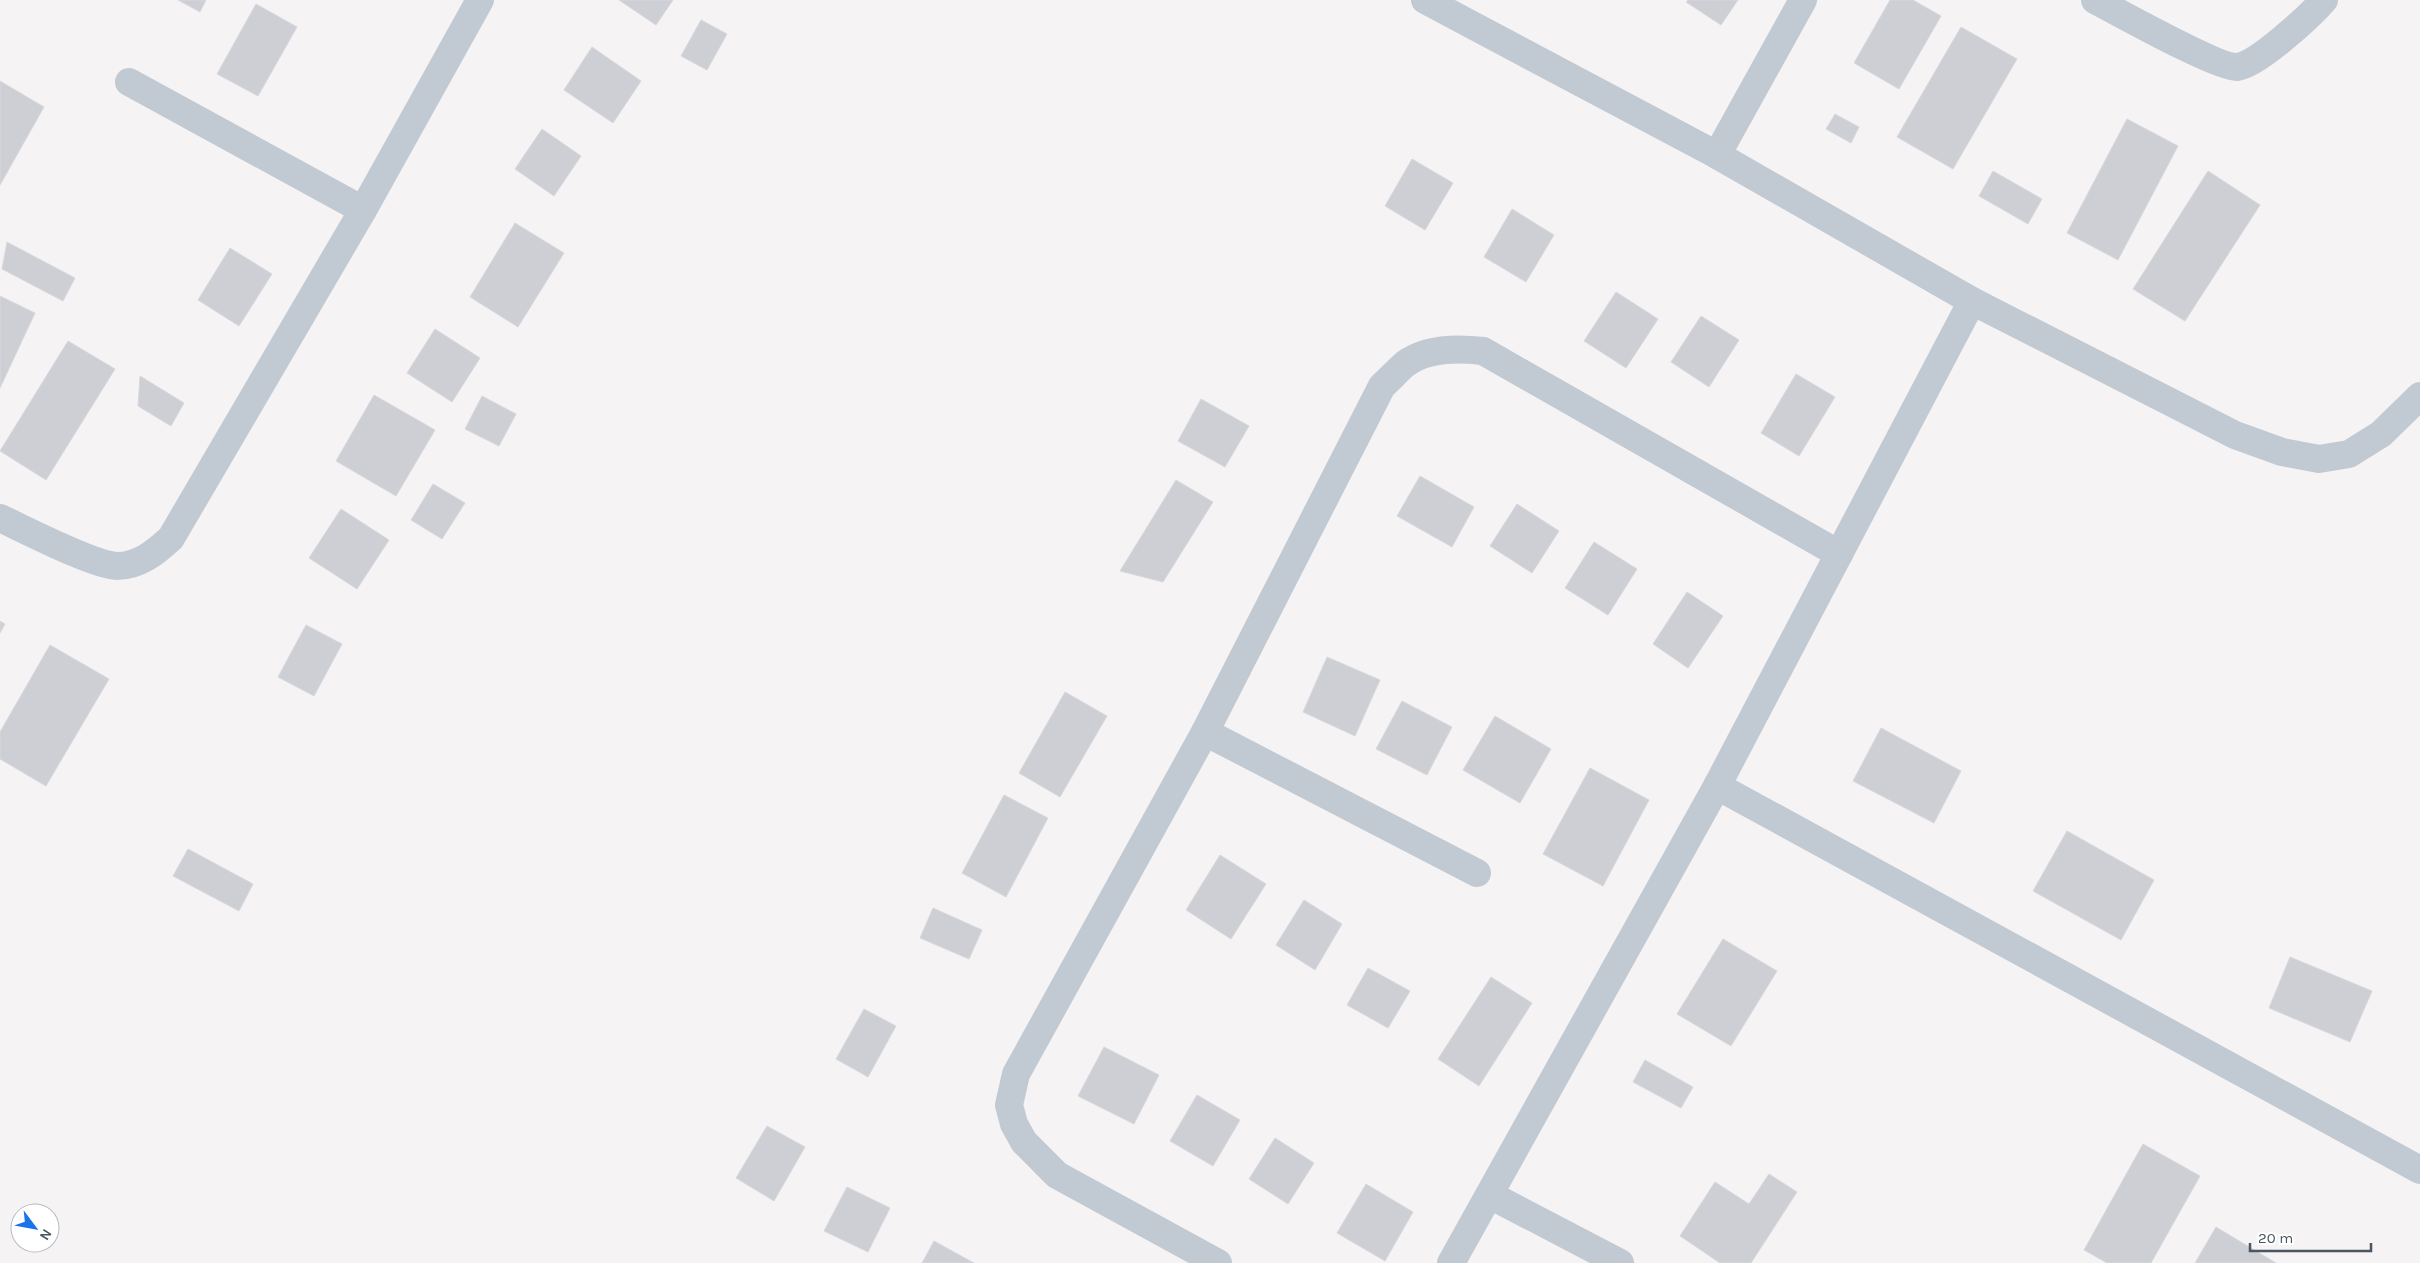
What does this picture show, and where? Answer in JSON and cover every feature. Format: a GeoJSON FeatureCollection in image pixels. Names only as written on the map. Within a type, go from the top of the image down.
{"type":"FeatureCollection","features":[{"type":"Feature","properties":{"kind":"street"},"geometry":{"type":"LineString","coordinates":[[0,518],[92,559],[117,566],[139,562],[154,553],[170,538],[363,210],[480,0]]}},
{"type":"Feature","properties":{"kind":"street"},"geometry":{"type":"LineString","coordinates":[[1426,0],[1717,155],[1972,301],[2235,435],[2282,452],[2319,459],[2349,454],[2381,434],[2420,396]]}},
{"type":"Feature","properties":{"kind":"street"},"geometry":{"type":"LineString","coordinates":[[1717,155],[1803,0]]}},
{"type":"Feature","properties":{"kind":"street"},"geometry":{"type":"LineString","coordinates":[[2095,0],[2208,57],[2236,67],[2250,63],[2264,53],[2324,0]]}},
{"type":"Feature","properties":{"kind":"street"},"geometry":{"type":"LineString","coordinates":[[129,82],[363,210]]}},
{"type":"Feature","properties":{"kind":"street"},"geometry":{"type":"LineString","coordinates":[[1451,1263],[1717,786],[1972,301]]}},
{"type":"Feature","properties":{"kind":"street"},"geometry":{"type":"LineString","coordinates":[[1218,1263],[1057,1175],[1024,1142],[1014,1124],[1009,1105],[1016,1074],[1206,732],[1382,386],[1406,364],[1432,352],[1469,349],[1483,351],[1839,554]]}},
{"type":"Feature","properties":{"kind":"street"},"geometry":{"type":"LineString","coordinates":[[1206,732],[1477,873]]}},
{"type":"Feature","properties":{"kind":"street"},"geometry":{"type":"LineString","coordinates":[[1717,786],[2420,1170]]}},
{"type":"Feature","properties":{"kind":"street"},"geometry":{"type":"LineString","coordinates":[[1490,1196],[1620,1263]]}},
{"type":"Feature","properties":{"kind":"building"},"geometry":{"type":"Polygon","coordinates":[[[178,0],[206,0],[200,12],[178,0]]]}},
{"type":"Feature","properties":{"kind":"building"},"geometry":{"type":"Polygon","coordinates":[[[619,0],[673,0],[656,25],[619,0]]]}},
{"type":"Feature","properties":{"kind":"building"},"geometry":{"type":"Polygon","coordinates":[[[1688,0],[1738,0],[1721,25],[1686,2],[1688,0]]]}},
{"type":"Feature","properties":{"kind":"building"},"geometry":{"type":"Polygon","coordinates":[[[1890,0],[1913,0],[1941,16],[1899,89],[1854,63],[1890,0]]]}},
{"type":"Feature","properties":{"kind":"building"},"geometry":{"type":"Polygon","coordinates":[[[256,4],[297,27],[258,96],[217,74],[256,4]]]}},
{"type":"Feature","properties":{"kind":"building"},"geometry":{"type":"Polygon","coordinates":[[[701,20],[727,34],[707,70],[681,56],[701,20]]]}},
{"type":"Feature","properties":{"kind":"building"},"geometry":{"type":"Polygon","coordinates":[[[1961,27],[2017,59],[1953,169],[1897,137],[1961,27]]]}},
{"type":"Feature","properties":{"kind":"building"},"geometry":{"type":"Polygon","coordinates":[[[592,47],[641,81],[613,123],[564,90],[592,47]]]}},
{"type":"Feature","properties":{"kind":"building"},"geometry":{"type":"Polygon","coordinates":[[[0,81],[44,107],[0,185],[0,81]]]}},
{"type":"Feature","properties":{"kind":"building"},"geometry":{"type":"Polygon","coordinates":[[[1835,114],[1859,127],[1851,143],[1826,129],[1835,114]]]}},
{"type":"Feature","properties":{"kind":"building"},"geometry":{"type":"Polygon","coordinates":[[[2127,119],[2178,146],[2118,260],[2067,233],[2127,119]]]}},
{"type":"Feature","properties":{"kind":"building"},"geometry":{"type":"Polygon","coordinates":[[[542,129],[581,156],[554,196],[515,169],[542,129]]]}},
{"type":"Feature","properties":{"kind":"building"},"geometry":{"type":"Polygon","coordinates":[[[1412,159],[1453,183],[1425,230],[1385,206],[1412,159]]]}},
{"type":"Feature","properties":{"kind":"building"},"geometry":{"type":"Polygon","coordinates":[[[1993,171],[2042,199],[2028,224],[1979,196],[1993,171]]]}},
{"type":"Feature","properties":{"kind":"building"},"geometry":{"type":"Polygon","coordinates":[[[2208,171],[2260,205],[2185,321],[2133,289],[2208,171]]]}},
{"type":"Feature","properties":{"kind":"building"},"geometry":{"type":"Polygon","coordinates":[[[1512,209],[1554,235],[1526,282],[1484,257],[1512,209]]]}},
{"type":"Feature","properties":{"kind":"building"},"geometry":{"type":"Polygon","coordinates":[[[515,223],[564,253],[518,327],[470,297],[515,223]]]}},
{"type":"Feature","properties":{"kind":"building"},"geometry":{"type":"Polygon","coordinates":[[[7,242],[75,278],[63,301],[2,269],[7,242]]]}},
{"type":"Feature","properties":{"kind":"building"},"geometry":{"type":"Polygon","coordinates":[[[230,248],[272,274],[239,326],[198,300],[230,248]]]}},
{"type":"Feature","properties":{"kind":"building"},"geometry":{"type":"Polygon","coordinates":[[[1616,292],[1658,319],[1626,368],[1584,341],[1616,292]]]}},
{"type":"Feature","properties":{"kind":"building"},"geometry":{"type":"Polygon","coordinates":[[[0,296],[35,313],[0,388],[0,296]]]}},
{"type":"Feature","properties":{"kind":"building"},"geometry":{"type":"Polygon","coordinates":[[[1701,316],[1739,340],[1709,387],[1671,362],[1701,316]]]}},
{"type":"Feature","properties":{"kind":"building"},"geometry":{"type":"Polygon","coordinates":[[[435,329],[480,358],[452,402],[407,373],[435,329]]]}},
{"type":"Feature","properties":{"kind":"building"},"geometry":{"type":"Polygon","coordinates":[[[68,341],[115,369],[46,480],[0,451],[68,341]]]}},
{"type":"Feature","properties":{"kind":"building"},"geometry":{"type":"Polygon","coordinates":[[[1796,374],[1835,397],[1799,456],[1761,433],[1796,374]]]}},
{"type":"Feature","properties":{"kind":"building"},"geometry":{"type":"Polygon","coordinates":[[[140,376],[184,403],[171,426],[138,406],[140,376]]]}},
{"type":"Feature","properties":{"kind":"building"},"geometry":{"type":"Polygon","coordinates":[[[374,395],[435,430],[396,496],[336,461],[374,395]]]}},
{"type":"Feature","properties":{"kind":"building"},"geometry":{"type":"Polygon","coordinates":[[[482,396],[516,414],[499,446],[465,429],[482,396]]]}},
{"type":"Feature","properties":{"kind":"building"},"geometry":{"type":"Polygon","coordinates":[[[1201,399],[1249,426],[1225,467],[1178,441],[1201,399]]]}},
{"type":"Feature","properties":{"kind":"building"},"geometry":{"type":"Polygon","coordinates":[[[1420,476],[1474,507],[1452,547],[1397,516],[1420,476]]]}},
{"type":"Feature","properties":{"kind":"building"},"geometry":{"type":"Polygon","coordinates":[[[1176,480],[1213,502],[1163,582],[1120,571],[1176,480]]]}},
{"type":"Feature","properties":{"kind":"building"},"geometry":{"type":"Polygon","coordinates":[[[433,484],[465,503],[442,539],[411,520],[433,484]]]}},
{"type":"Feature","properties":{"kind":"building"},"geometry":{"type":"Polygon","coordinates":[[[1517,504],[1559,531],[1532,573],[1490,546],[1517,504]]]}},
{"type":"Feature","properties":{"kind":"building"},"geometry":{"type":"Polygon","coordinates":[[[341,509],[389,540],[357,589],[309,558],[341,509]]]}},
{"type":"Feature","properties":{"kind":"building"},"geometry":{"type":"Polygon","coordinates":[[[1594,542],[1637,569],[1608,615],[1565,588],[1594,542]]]}},
{"type":"Feature","properties":{"kind":"building"},"geometry":{"type":"Polygon","coordinates":[[[1687,592],[1723,616],[1688,668],[1653,644],[1687,592]]]}},
{"type":"Feature","properties":{"kind":"building"},"geometry":{"type":"Polygon","coordinates":[[[0,621],[5,624],[0,633],[0,621]]]}},
{"type":"Feature","properties":{"kind":"building"},"geometry":{"type":"Polygon","coordinates":[[[306,625],[342,644],[314,696],[278,677],[306,625]]]}},
{"type":"Feature","properties":{"kind":"building"},"geometry":{"type":"Polygon","coordinates":[[[50,645],[109,679],[46,786],[0,759],[0,732],[50,645]]]}},
{"type":"Feature","properties":{"kind":"building"},"geometry":{"type":"Polygon","coordinates":[[[1327,657],[1380,680],[1355,736],[1303,712],[1327,657]]]}},
{"type":"Feature","properties":{"kind":"building"},"geometry":{"type":"Polygon","coordinates":[[[1065,692],[1107,716],[1060,797],[1019,773],[1065,692]]]}},
{"type":"Feature","properties":{"kind":"building"},"geometry":{"type":"Polygon","coordinates":[[[1402,701],[1452,727],[1427,775],[1376,749],[1402,701]]]}},
{"type":"Feature","properties":{"kind":"building"},"geometry":{"type":"Polygon","coordinates":[[[1495,716],[1551,749],[1520,803],[1463,770],[1495,716]]]}},
{"type":"Feature","properties":{"kind":"building"},"geometry":{"type":"Polygon","coordinates":[[[1881,728],[1961,771],[1934,823],[1853,781],[1881,728]]]}},
{"type":"Feature","properties":{"kind":"building"},"geometry":{"type":"Polygon","coordinates":[[[1590,768],[1649,800],[1603,886],[1543,854],[1590,768]]]}},
{"type":"Feature","properties":{"kind":"building"},"geometry":{"type":"Polygon","coordinates":[[[1004,795],[1048,818],[1006,897],[962,873],[1004,795]]]}},
{"type":"Feature","properties":{"kind":"building"},"geometry":{"type":"Polygon","coordinates":[[[2067,831],[2154,880],[2121,940],[2033,891],[2067,831]]]}},
{"type":"Feature","properties":{"kind":"building"},"geometry":{"type":"Polygon","coordinates":[[[188,849],[253,884],[239,911],[173,876],[188,849]]]}},
{"type":"Feature","properties":{"kind":"building"},"geometry":{"type":"Polygon","coordinates":[[[1220,855],[1266,884],[1231,939],[1186,910],[1220,855]]]}},
{"type":"Feature","properties":{"kind":"building"},"geometry":{"type":"Polygon","coordinates":[[[1304,900],[1342,924],[1315,970],[1276,945],[1304,900]]]}},
{"type":"Feature","properties":{"kind":"building"},"geometry":{"type":"Polygon","coordinates":[[[933,908],[982,930],[969,959],[920,938],[933,908]]]}},
{"type":"Feature","properties":{"kind":"building"},"geometry":{"type":"Polygon","coordinates":[[[1723,939],[1777,971],[1731,1046],[1677,1014],[1723,939]]]}},
{"type":"Feature","properties":{"kind":"building"},"geometry":{"type":"Polygon","coordinates":[[[2290,957],[2372,991],[2350,1042],[2269,1008],[2290,957]]]}},
{"type":"Feature","properties":{"kind":"building"},"geometry":{"type":"Polygon","coordinates":[[[1368,968],[1410,991],[1388,1028],[1347,1005],[1368,968]]]}},
{"type":"Feature","properties":{"kind":"building"},"geometry":{"type":"Polygon","coordinates":[[[1491,977],[1532,1003],[1479,1086],[1438,1059],[1491,977]]]}},
{"type":"Feature","properties":{"kind":"building"},"geometry":{"type":"Polygon","coordinates":[[[864,1009],[896,1026],[868,1077],[836,1059],[864,1009]]]}},
{"type":"Feature","properties":{"kind":"building"},"geometry":{"type":"Polygon","coordinates":[[[1104,1047],[1159,1075],[1134,1124],[1078,1096],[1104,1047]]]}},
{"type":"Feature","properties":{"kind":"building"},"geometry":{"type":"Polygon","coordinates":[[[1645,1060],[1693,1087],[1681,1108],[1633,1082],[1645,1060]]]}},
{"type":"Feature","properties":{"kind":"building"},"geometry":{"type":"Polygon","coordinates":[[[1197,1095],[1240,1120],[1213,1166],[1170,1141],[1197,1095]]]}},
{"type":"Feature","properties":{"kind":"building"},"geometry":{"type":"Polygon","coordinates":[[[767,1126],[805,1147],[774,1201],[736,1178],[767,1126]]]}},
{"type":"Feature","properties":{"kind":"building"},"geometry":{"type":"Polygon","coordinates":[[[1275,1138],[1314,1163],[1288,1204],[1249,1179],[1275,1138]]]}},
{"type":"Feature","properties":{"kind":"building"},"geometry":{"type":"Polygon","coordinates":[[[2143,1144],[2200,1176],[2151,1263],[2107,1263],[2084,1250],[2143,1144]]]}},
{"type":"Feature","properties":{"kind":"building"},"geometry":{"type":"Polygon","coordinates":[[[1769,1174],[1797,1192],[1751,1263],[1720,1263],[1680,1236],[1715,1182],[1749,1204],[1769,1174]]]}},
{"type":"Feature","properties":{"kind":"building"},"geometry":{"type":"Polygon","coordinates":[[[1366,1184],[1413,1212],[1385,1261],[1337,1233],[1366,1184]]]}},
{"type":"Feature","properties":{"kind":"building"},"geometry":{"type":"Polygon","coordinates":[[[847,1187],[890,1208],[868,1252],[824,1231],[847,1187]]]}},
{"type":"Feature","properties":{"kind":"building"},"geometry":{"type":"Polygon","coordinates":[[[2216,1227],[2276,1263],[2195,1263],[2216,1227]]]}},
{"type":"Feature","properties":{"kind":"building"},"geometry":{"type":"Polygon","coordinates":[[[934,1241],[974,1263],[922,1263],[934,1241]]]}}]}
